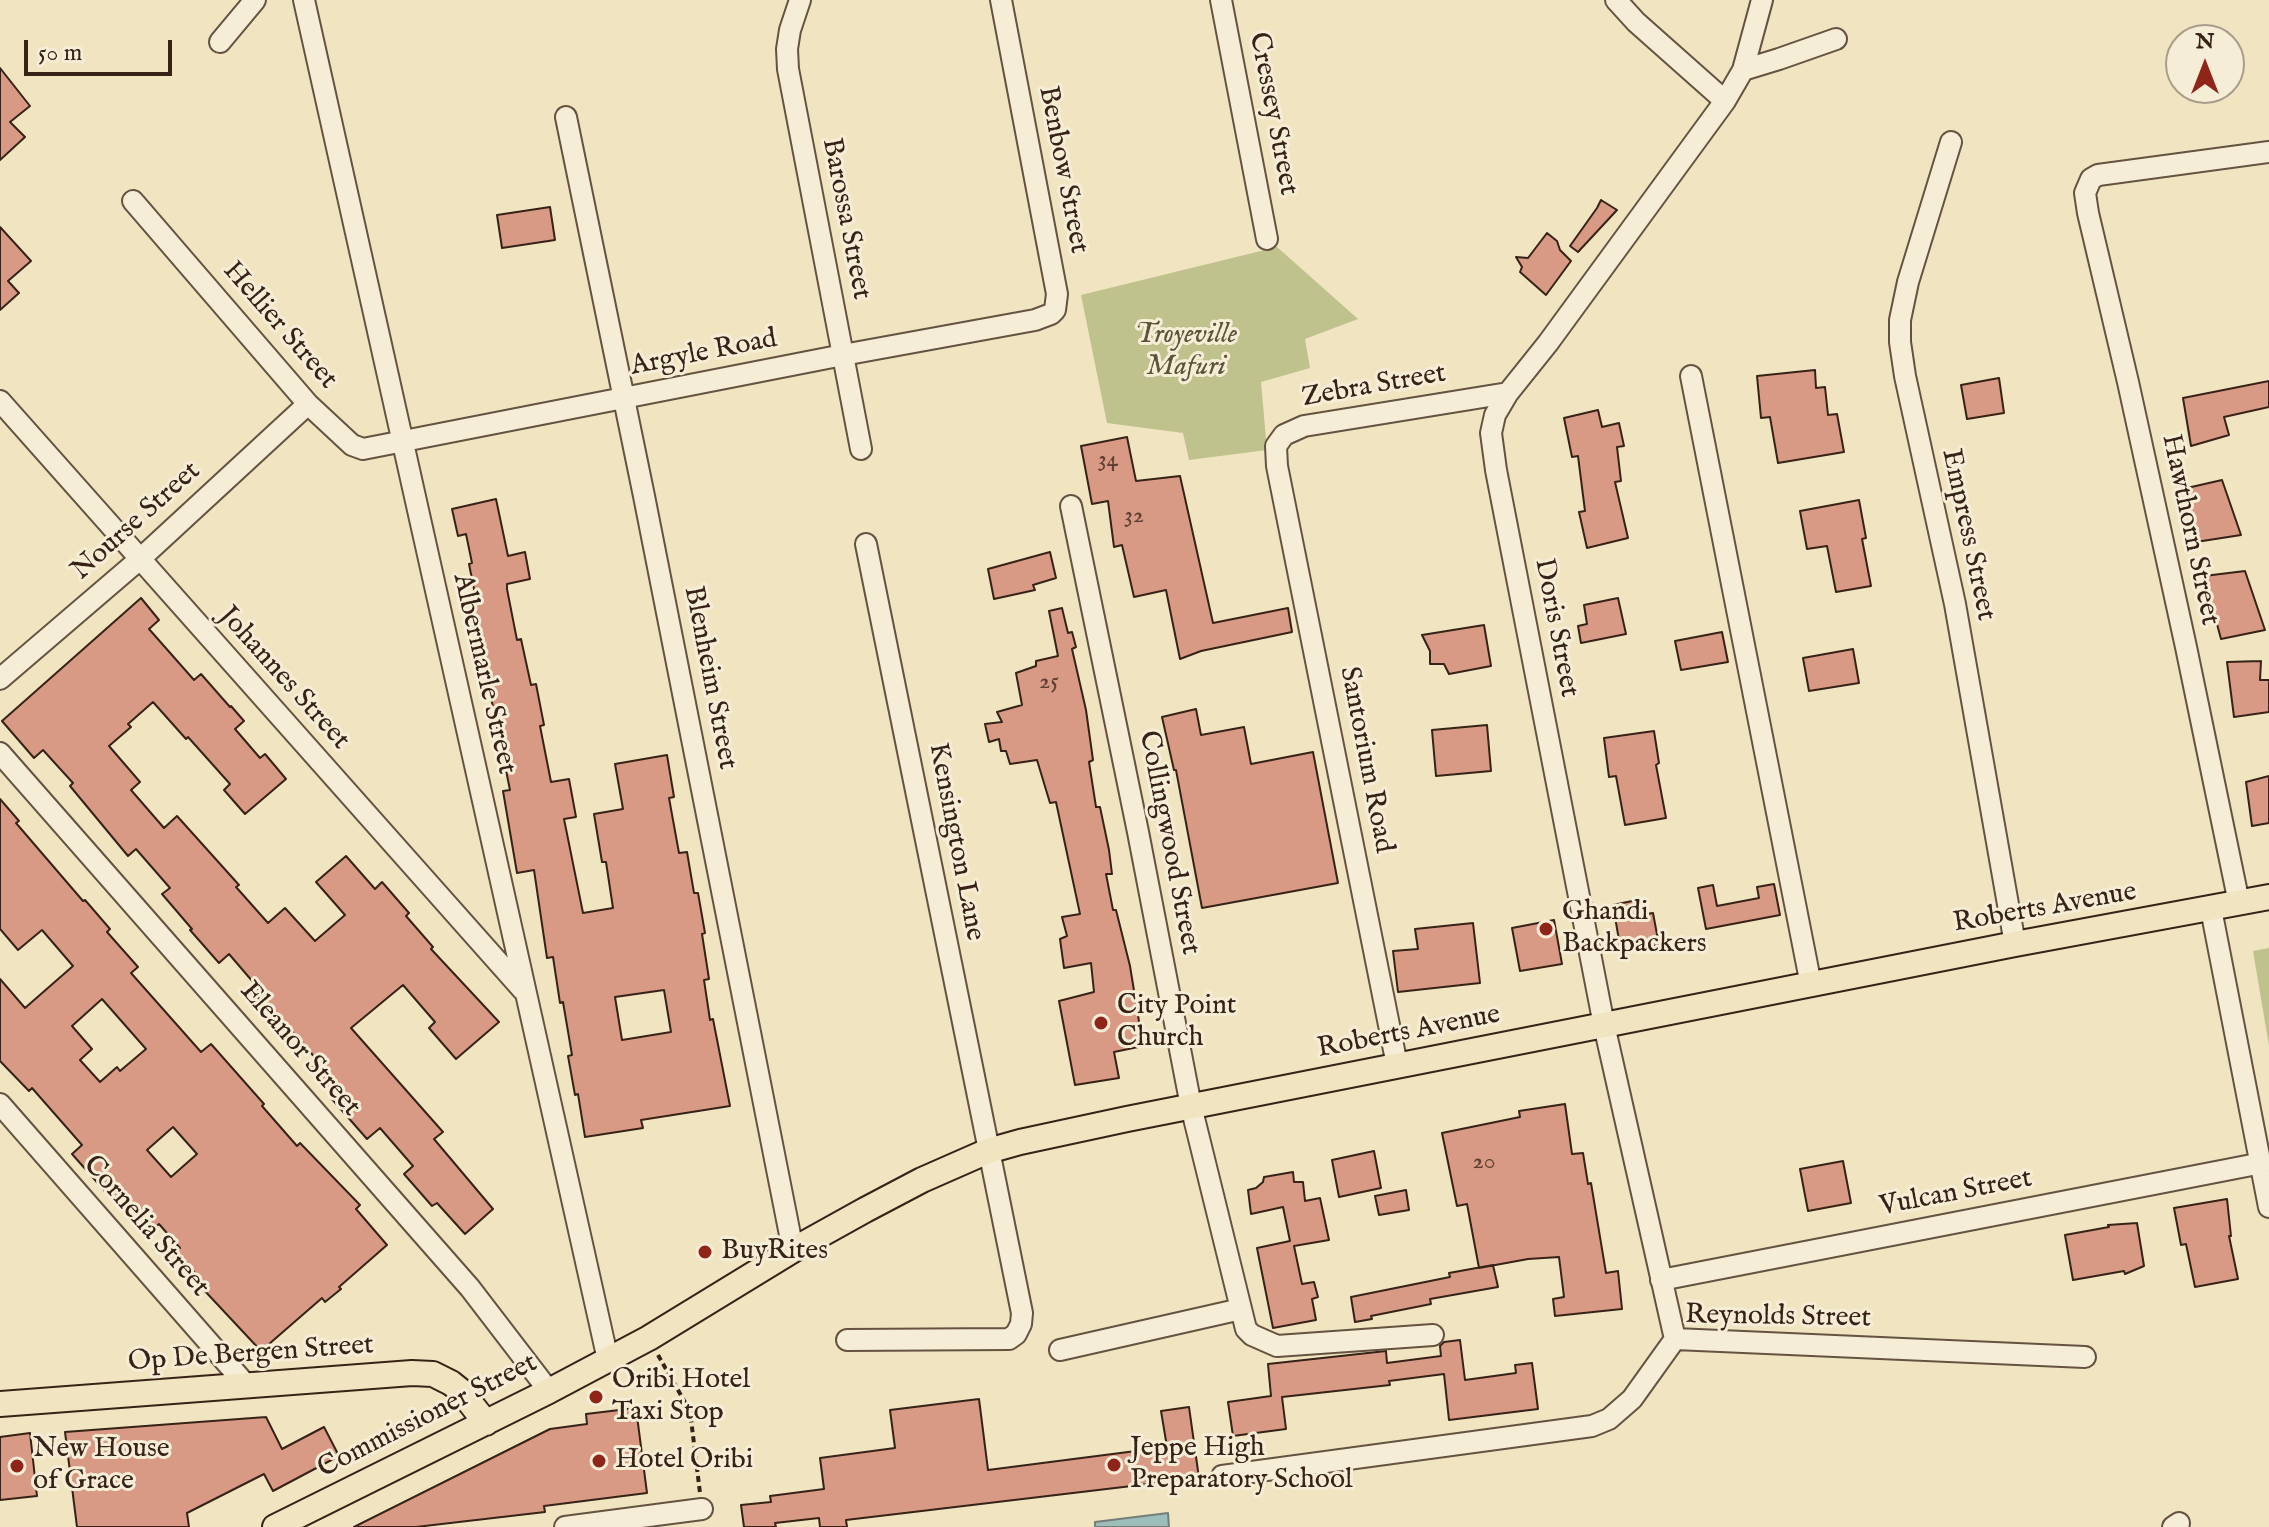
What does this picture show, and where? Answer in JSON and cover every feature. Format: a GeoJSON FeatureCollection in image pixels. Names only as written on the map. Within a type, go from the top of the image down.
{"type":"FeatureCollection","features":[{"type":"Feature","properties":{"kind":"main road","name":"Roberts Avenue"},"geometry":{"type":"LineString","coordinates":[[608,1360],[793,1250],[922,1180],[988,1151],[1020,1142],[1397,1065],[2269,897]]}},
{"type":"Feature","properties":{"kind":"main road","name":"Commissioner Street"},"geometry":{"type":"LineString","coordinates":[[284,1525],[608,1360]]}},
{"type":"Feature","properties":{"kind":"main road","name":"Op De Bergen Street"},"geometry":{"type":"LineString","coordinates":[[0,1404],[412,1373],[433,1374],[451,1383],[486,1423]]}},
{"type":"Feature","properties":{"kind":"street"},"geometry":{"type":"LineString","coordinates":[[220,42],[255,0]]}},
{"type":"Feature","properties":{"kind":"street","name":"Albermarle Street"},"geometry":{"type":"LineString","coordinates":[[304,0],[608,1360]]}},
{"type":"Feature","properties":{"kind":"street","name":"Barossa Street"},"geometry":{"type":"LineString","coordinates":[[800,0],[790,30],[788,69],[861,449]]}},
{"type":"Feature","properties":{"kind":"street","name":"Benbow Street"},"geometry":{"type":"LineString","coordinates":[[1001,0],[1057,294],[1055,310],[1051,314],[1016,322]]}},
{"type":"Feature","properties":{"kind":"street","name":"Cressey Street"},"geometry":{"type":"LineString","coordinates":[[1221,0],[1267,239]]}},
{"type":"Feature","properties":{"kind":"street"},"geometry":{"type":"LineString","coordinates":[[1616,0],[1725,101]]}},
{"type":"Feature","properties":{"kind":"street","name":"Doris Street"},"geometry":{"type":"LineString","coordinates":[[1675,1339],[1604,1025],[1491,433],[1495,415],[1508,393],[1725,101],[1743,70],[1762,0]]}},
{"type":"Feature","properties":{"kind":"street"},"geometry":{"type":"LineString","coordinates":[[1743,70],[1836,39]]}},
{"type":"Feature","properties":{"kind":"street","name":"Blenheim Street"},"geometry":{"type":"LineString","coordinates":[[566,117],[793,1250]]}},
{"type":"Feature","properties":{"kind":"street","name":"Empress Street"},"geometry":{"type":"LineString","coordinates":[[1951,142],[1908,282],[1900,320],[1900,342],[1955,604],[2015,944]]}},
{"type":"Feature","properties":{"kind":"street","name":"Hawthorn Street"},"geometry":{"type":"LineString","coordinates":[[2239,903],[2085,193],[2091,179],[2098,175],[2269,152]]}},
{"type":"Feature","properties":{"kind":"street","name":"Hellier Street"},"geometry":{"type":"LineString","coordinates":[[133,201],[308,404],[343,438],[367,450],[402,442]]}},
{"type":"Feature","properties":{"kind":"street","name":"Argyle Road"},"geometry":{"type":"LineString","coordinates":[[402,442],[1016,322]]}},
{"type":"Feature","properties":{"kind":"street"},"geometry":{"type":"LineString","coordinates":[[1691,376],[1811,985]]}},
{"type":"Feature","properties":{"kind":"street","name":"Zebra Street"},"geometry":{"type":"LineString","coordinates":[[1277,466],[1276,446],[1284,435],[1304,426],[1508,393]]}},
{"type":"Feature","properties":{"kind":"street","name":"Johannes Street"},"geometry":{"type":"LineString","coordinates":[[0,401],[526,993]]}},
{"type":"Feature","properties":{"kind":"street","name":"Nourse Street"},"geometry":{"type":"LineString","coordinates":[[0,679],[140,559],[308,404]]}},
{"type":"Feature","properties":{"kind":"street","name":"Santorium Road"},"geometry":{"type":"LineString","coordinates":[[1277,466],[1397,1065]]}},
{"type":"Feature","properties":{"kind":"street","name":"Collingwood Street"},"geometry":{"type":"LineString","coordinates":[[1071,506],[1191,1106],[1246,1329],[1277,1346],[1433,1335]]}},
{"type":"Feature","properties":{"kind":"street","name":"Kensington Lane"},"geometry":{"type":"LineString","coordinates":[[847,1340],[1009,1339],[1021,1324],[1022,1313],[866,544]]}},
{"type":"Feature","properties":{"kind":"street","name":"Eleanor Street"},"geometry":{"type":"LineString","coordinates":[[0,753],[470,1288],[549,1391]]}},
{"type":"Feature","properties":{"kind":"street"},"geometry":{"type":"LineString","coordinates":[[2211,909],[2269,1207]]}},
{"type":"Feature","properties":{"kind":"street","name":"Cornelia Street"},"geometry":{"type":"LineString","coordinates":[[0,1104],[247,1386]]}},
{"type":"Feature","properties":{"kind":"street","name":"Vulcan Street"},"geometry":{"type":"LineString","coordinates":[[1661,1280],[2262,1163]]}},
{"type":"Feature","properties":{"kind":"street"},"geometry":{"type":"LineString","coordinates":[[1060,1350],[1241,1309]]}},
{"type":"Feature","properties":{"kind":"street","name":"Reynolds Street"},"geometry":{"type":"LineString","coordinates":[[1222,1476],[1592,1426],[1609,1419],[1632,1399],[1675,1339],[2085,1357]]}},
{"type":"Feature","properties":{"kind":"street"},"geometry":{"type":"LineString","coordinates":[[565,1527],[702,1509]]}},
{"type":"Feature","properties":{"kind":"path"},"geometry":{"type":"LineString","coordinates":[[649,1338],[690,1411],[702,1509]]}},
{"type":"Feature","properties":{"kind":"green space","name":"Troyeville Mafuri"},"geometry":{"type":"Polygon","coordinates":[[[1277,247],[1358,319],[1305,339],[1310,368],[1261,382],[1267,450],[1189,460],[1183,433],[1107,423],[1081,295],[1277,247]]]}},
{"type":"Feature","properties":{"kind":"green space"},"geometry":{"type":"Polygon","coordinates":[[[2269,948],[2269,1046],[2253,951],[2269,948]]]}},
{"type":"Feature","properties":{"kind":"water"},"geometry":{"type":"Polygon","coordinates":[[[1168,1513],[1169,1527],[1095,1527],[1095,1522],[1168,1513]]]}},
{"type":"Feature","properties":{"kind":"building"},"geometry":{"type":"Polygon","coordinates":[[[0,68],[30,106],[10,122],[25,137],[0,160],[0,68]]]}},
{"type":"Feature","properties":{"kind":"building"},"geometry":{"type":"Polygon","coordinates":[[[1601,200],[1617,210],[1578,252],[1570,246],[1601,200]]]}},
{"type":"Feature","properties":{"kind":"building"},"geometry":{"type":"Polygon","coordinates":[[[550,207],[555,240],[502,248],[497,215],[550,207]]]}},
{"type":"Feature","properties":{"kind":"building"},"geometry":{"type":"Polygon","coordinates":[[[0,227],[31,261],[8,281],[19,293],[0,310],[0,227]]]}},
{"type":"Feature","properties":{"kind":"building"},"geometry":{"type":"Polygon","coordinates":[[[1547,233],[1571,261],[1546,295],[1520,272],[1522,267],[1516,257],[1528,258],[1547,233]]]}},
{"type":"Feature","properties":{"kind":"building"},"geometry":{"type":"Polygon","coordinates":[[[1815,370],[1816,388],[1825,387],[1828,415],[1837,414],[1844,452],[1778,463],[1770,417],[1761,418],[1757,376],[1815,370]]]}},
{"type":"Feature","properties":{"kind":"building"},"geometry":{"type":"Polygon","coordinates":[[[1999,378],[2004,413],[1967,419],[1961,385],[1999,378]]]}},
{"type":"Feature","properties":{"kind":"building"},"geometry":{"type":"Polygon","coordinates":[[[2269,381],[2269,407],[2224,417],[2229,435],[2191,446],[2183,398],[2269,381]]]}},
{"type":"Feature","properties":{"kind":"building"},"geometry":{"type":"Polygon","coordinates":[[[1598,410],[1602,427],[1619,423],[1624,446],[1617,447],[1621,481],[1615,482],[1628,538],[1587,548],[1579,512],[1585,511],[1578,456],[1572,457],[1564,418],[1598,410]]]}},
{"type":"Feature","properties":{"kind":"building"},"geometry":{"type":"Polygon","coordinates":[[[1127,437],[1136,481],[1180,476],[1213,623],[1288,608],[1292,632],[1201,651],[1180,659],[1166,590],[1134,597],[1122,545],[1114,547],[1108,501],[1092,504],[1081,446],[1127,437]]]}},
{"type":"Feature","properties":{"kind":"building"},"geometry":{"type":"Polygon","coordinates":[[[2222,480],[2241,535],[2196,542],[2187,488],[2222,480]]]}},
{"type":"Feature","properties":{"kind":"building"},"geometry":{"type":"Polygon","coordinates":[[[496,499],[508,556],[525,552],[530,579],[507,584],[507,589],[517,640],[521,639],[531,685],[536,684],[544,725],[540,726],[551,782],[569,779],[576,817],[564,819],[583,913],[613,908],[594,814],[623,809],[615,764],[667,755],[674,797],[669,798],[679,853],[687,852],[694,893],[698,893],[705,933],[702,934],[709,979],[704,980],[710,1020],[713,1019],[730,1106],[641,1120],[643,1128],[585,1137],[568,1056],[572,1055],[563,1002],[560,1003],[553,957],[547,958],[534,870],[517,873],[503,791],[510,790],[471,600],[476,599],[469,564],[472,563],[466,534],[458,536],[452,509],[496,499]],[[664,990],[615,997],[622,1040],[671,1032],[664,990]]]}},
{"type":"Feature","properties":{"kind":"building"},"geometry":{"type":"Polygon","coordinates":[[[1859,500],[1866,538],[1862,539],[1871,586],[1836,592],[1827,546],[1807,549],[1800,511],[1859,500]]]}},
{"type":"Feature","properties":{"kind":"building"},"geometry":{"type":"Polygon","coordinates":[[[1050,552],[1056,578],[1033,585],[1035,590],[994,599],[988,569],[1050,552]]]}},
{"type":"Feature","properties":{"kind":"building"},"geometry":{"type":"Polygon","coordinates":[[[2245,571],[2265,630],[2221,639],[2204,576],[2245,571]]]}},
{"type":"Feature","properties":{"kind":"building"},"geometry":{"type":"Polygon","coordinates":[[[141,598],[159,620],[149,629],[194,680],[201,674],[231,706],[244,721],[235,729],[260,758],[265,754],[286,779],[245,814],[224,790],[230,784],[153,702],[109,746],[140,782],[131,790],[164,828],[177,816],[239,885],[236,887],[268,923],[285,908],[315,941],[345,915],[316,882],[346,856],[375,889],[382,882],[409,913],[406,916],[433,947],[431,949],[499,1022],[456,1059],[429,1028],[435,1022],[403,985],[351,1028],[443,1132],[434,1139],[493,1209],[465,1234],[437,1203],[432,1206],[404,1174],[413,1166],[380,1128],[367,1139],[331,1098],[333,1096],[310,1069],[318,1061],[254,993],[259,989],[229,954],[219,963],[190,930],[162,894],[170,888],[136,849],[128,856],[70,786],[73,783],[43,750],[34,758],[2,721],[141,598]]]}},
{"type":"Feature","properties":{"kind":"building"},"geometry":{"type":"Polygon","coordinates":[[[1618,598],[1626,634],[1581,643],[1578,626],[1587,624],[1584,605],[1618,598]]]}},
{"type":"Feature","properties":{"kind":"building"},"geometry":{"type":"Polygon","coordinates":[[[1062,608],[1068,633],[1072,632],[1076,647],[1072,649],[1086,710],[1096,807],[1100,807],[1109,850],[1112,874],[1106,874],[1130,966],[1143,1046],[1114,1052],[1119,1078],[1075,1085],[1059,1001],[1094,992],[1091,963],[1064,968],[1060,939],[1067,936],[1062,917],[1080,914],[1056,802],[1050,803],[1037,760],[1010,764],[1006,751],[1001,751],[999,739],[989,742],[985,724],[1002,722],[997,712],[1022,705],[1016,673],[1036,666],[1036,661],[1058,656],[1049,611],[1062,608]]]}},
{"type":"Feature","properties":{"kind":"building"},"geometry":{"type":"Polygon","coordinates":[[[1484,625],[1491,666],[1449,674],[1444,664],[1430,664],[1430,651],[1422,635],[1484,625]]]}},
{"type":"Feature","properties":{"kind":"building"},"geometry":{"type":"Polygon","coordinates":[[[1722,632],[1728,662],[1681,670],[1675,641],[1722,632]]]}},
{"type":"Feature","properties":{"kind":"building"},"geometry":{"type":"Polygon","coordinates":[[[1853,649],[1859,683],[1809,691],[1803,658],[1853,649]]]}},
{"type":"Feature","properties":{"kind":"building"},"geometry":{"type":"Polygon","coordinates":[[[2261,661],[2260,680],[2269,680],[2269,712],[2234,717],[2227,662],[2261,661]]]}},
{"type":"Feature","properties":{"kind":"building"},"geometry":{"type":"Polygon","coordinates":[[[1196,709],[1201,735],[1244,727],[1251,764],[1313,752],[1338,883],[1202,908],[1176,770],[1162,717],[1196,709]]]}},
{"type":"Feature","properties":{"kind":"building"},"geometry":{"type":"Polygon","coordinates":[[[1487,725],[1491,771],[1436,776],[1432,730],[1487,725]]]}},
{"type":"Feature","properties":{"kind":"building"},"geometry":{"type":"Polygon","coordinates":[[[1654,731],[1659,763],[1656,765],[1666,818],[1625,825],[1616,776],[1609,777],[1604,738],[1654,731]]]}},
{"type":"Feature","properties":{"kind":"building"},"geometry":{"type":"Polygon","coordinates":[[[2269,776],[2269,823],[2252,826],[2246,782],[2269,776]]]}},
{"type":"Feature","properties":{"kind":"building"},"geometry":{"type":"Polygon","coordinates":[[[0,799],[19,821],[16,823],[110,929],[107,932],[138,967],[131,973],[201,1052],[211,1044],[297,1146],[300,1143],[360,1205],[356,1209],[387,1245],[339,1287],[341,1289],[325,1302],[322,1298],[261,1351],[203,1289],[206,1286],[176,1251],[180,1248],[159,1224],[150,1232],[137,1217],[133,1221],[72,1154],[82,1145],[32,1088],[29,1091],[0,1061],[0,979],[25,1008],[73,966],[42,930],[18,950],[0,929],[0,799]],[[102,999],[72,1026],[92,1049],[80,1060],[100,1082],[117,1067],[120,1071],[146,1049],[102,999]],[[173,1127],[147,1150],[171,1177],[197,1154],[173,1127]]]}},
{"type":"Feature","properties":{"kind":"building"},"geometry":{"type":"Polygon","coordinates":[[[1774,884],[1780,915],[1706,929],[1698,888],[1713,885],[1717,906],[1759,898],[1757,887],[1774,884]]]}},
{"type":"Feature","properties":{"kind":"building"},"geometry":{"type":"Polygon","coordinates":[[[1637,900],[1640,915],[1653,913],[1659,945],[1621,952],[1613,905],[1637,900]]]}},
{"type":"Feature","properties":{"kind":"building"},"geometry":{"type":"Polygon","coordinates":[[[1554,920],[1562,964],[1520,971],[1512,928],[1554,920]]]}},
{"type":"Feature","properties":{"kind":"building"},"geometry":{"type":"Polygon","coordinates":[[[1473,923],[1480,983],[1398,992],[1393,951],[1418,949],[1415,929],[1473,923]]]}},
{"type":"Feature","properties":{"kind":"building"},"geometry":{"type":"Polygon","coordinates":[[[1565,1104],[1572,1154],[1583,1153],[1606,1273],[1618,1271],[1622,1309],[1555,1316],[1553,1299],[1564,1297],[1559,1257],[1479,1268],[1467,1204],[1457,1206],[1442,1133],[1520,1117],[1519,1111],[1565,1104]]]}},
{"type":"Feature","properties":{"kind":"building"},"geometry":{"type":"Polygon","coordinates":[[[1374,1151],[1381,1188],[1339,1197],[1332,1160],[1374,1151]]]}},
{"type":"Feature","properties":{"kind":"building"},"geometry":{"type":"Polygon","coordinates":[[[1843,1161],[1851,1203],[1808,1211],[1800,1169],[1843,1161]]]}},
{"type":"Feature","properties":{"kind":"building"},"geometry":{"type":"Polygon","coordinates":[[[1293,1172],[1294,1182],[1303,1182],[1305,1201],[1320,1198],[1329,1240],[1294,1246],[1302,1284],[1314,1282],[1318,1297],[1312,1299],[1316,1320],[1273,1328],[1257,1248],[1290,1241],[1283,1207],[1251,1214],[1248,1190],[1256,1188],[1264,1177],[1293,1172]]]}},
{"type":"Feature","properties":{"kind":"building"},"geometry":{"type":"Polygon","coordinates":[[[1406,1190],[1409,1210],[1379,1215],[1375,1196],[1406,1190]]]}},
{"type":"Feature","properties":{"kind":"building"},"geometry":{"type":"Polygon","coordinates":[[[2227,1199],[2229,1236],[2238,1279],[2195,1287],[2186,1244],[2181,1245],[2174,1208],[2227,1199]]]}},
{"type":"Feature","properties":{"kind":"building"},"geometry":{"type":"Polygon","coordinates":[[[2137,1223],[2144,1266],[2125,1274],[2124,1271],[2073,1280],[2065,1235],[2108,1225],[2137,1223]]]}},
{"type":"Feature","properties":{"kind":"building"},"geometry":{"type":"Polygon","coordinates":[[[1493,1265],[1498,1287],[1430,1299],[1431,1304],[1355,1322],[1351,1297],[1493,1265]]]}},
{"type":"Feature","properties":{"kind":"building"},"geometry":{"type":"Polygon","coordinates":[[[1460,1340],[1465,1380],[1516,1373],[1515,1365],[1532,1363],[1538,1409],[1449,1420],[1444,1374],[1389,1381],[1390,1385],[1282,1397],[1286,1429],[1233,1436],[1228,1402],[1271,1396],[1268,1364],[1386,1351],[1387,1363],[1441,1356],[1440,1346],[1444,1342],[1460,1340]]]}},
{"type":"Feature","properties":{"kind":"building","name":"Jeppe High Preparatory School"},"geometry":{"type":"Polygon","coordinates":[[[979,1399],[988,1470],[1167,1447],[1161,1411],[1189,1407],[1199,1478],[846,1520],[847,1527],[820,1527],[819,1518],[775,1523],[776,1527],[744,1527],[741,1505],[771,1502],[770,1496],[824,1489],[820,1458],[895,1448],[890,1410],[979,1399]]]}},
{"type":"Feature","properties":{"kind":"building"},"geometry":{"type":"Polygon","coordinates":[[[636,1408],[647,1493],[544,1506],[545,1512],[416,1527],[354,1527],[550,1429],[587,1424],[586,1414],[636,1408]]]}},
{"type":"Feature","properties":{"kind":"building"},"geometry":{"type":"Polygon","coordinates":[[[266,1417],[282,1449],[324,1427],[339,1456],[273,1491],[264,1474],[187,1513],[189,1527],[77,1527],[65,1432],[266,1417]]]}},
{"type":"Feature","properties":{"kind":"building","name":"New House of Grace"},"geometry":{"type":"Polygon","coordinates":[[[30,1433],[37,1496],[0,1500],[0,1437],[30,1433]]]}},
{"type":"Feature","properties":{"kind":"place","name":"Ghandi Backpackers"},"geometry":{"type":"Point","coordinates":[1546,929]}},
{"type":"Feature","properties":{"kind":"place","name":"City Point Church"},"geometry":{"type":"Point","coordinates":[1101,1023]}},
{"type":"Feature","properties":{"kind":"place","name":"BuyRites"},"geometry":{"type":"Point","coordinates":[705,1252]}},
{"type":"Feature","properties":{"kind":"place","name":"Oribi Hotel Taxi Stop"},"geometry":{"type":"Point","coordinates":[596,1397]}},
{"type":"Feature","properties":{"kind":"place","name":"Hotel Oribi"},"geometry":{"type":"Point","coordinates":[599,1461]}},
{"type":"Feature","properties":{"kind":"place","name":"Jeppe High Preparatory School"},"geometry":{"type":"Point","coordinates":[1114,1465]}},
{"type":"Feature","properties":{"kind":"place","name":"New House of Grace"},"geometry":{"type":"Point","coordinates":[17,1466]}}]}
